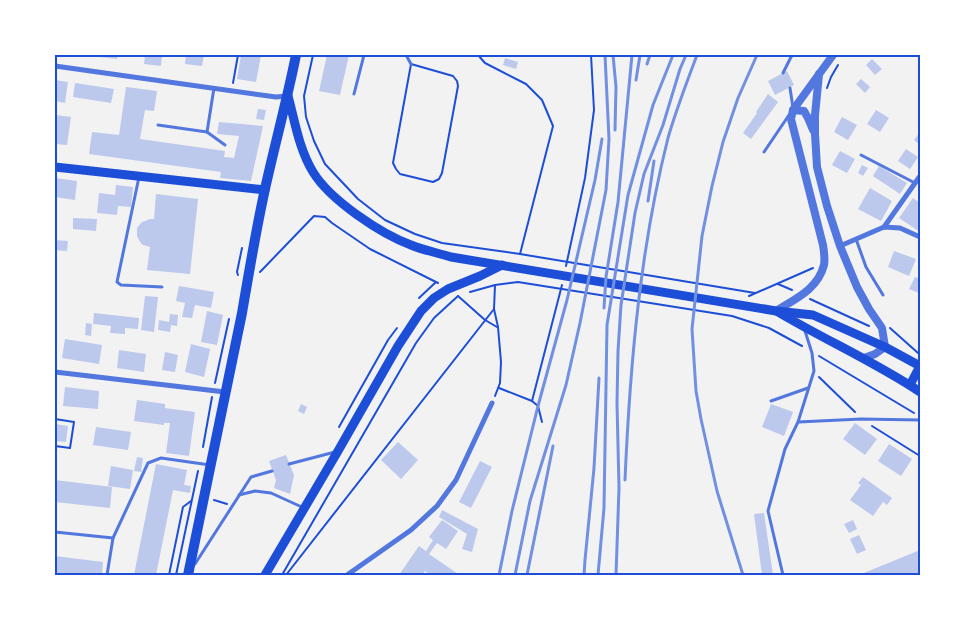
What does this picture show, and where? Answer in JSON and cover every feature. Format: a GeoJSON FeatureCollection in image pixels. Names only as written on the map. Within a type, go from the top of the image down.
{"type":"FeatureCollection","features":[{"type":"Feature","properties":{"kind":"main road"},"geometry":{"type":"LineString","coordinates":[[188,575],[242,313],[265,190],[296,55]]}},
{"type":"Feature","properties":{"kind":"main road"},"geometry":{"type":"LineString","coordinates":[[288,96],[301,147],[314,173],[328,190],[346,206],[376,228],[410,246],[451,257],[776,311],[813,315],[885,347],[920,366],[910,385]]}},
{"type":"Feature","properties":{"kind":"main road"},"geometry":{"type":"LineString","coordinates":[[55,167],[265,190]]}},
{"type":"Feature","properties":{"kind":"main road"},"geometry":{"type":"LineString","coordinates":[[266,575],[398,346],[421,311],[434,298],[448,289],[502,265]]}},
{"type":"Feature","properties":{"kind":"main road"},"geometry":{"type":"LineString","coordinates":[[776,311],[804,328],[864,358],[920,392]]}},
{"type":"Feature","properties":{"kind":"street"},"geometry":{"type":"LineString","coordinates":[[776,311],[812,287],[820,277],[824,263],[824,245],[792,119],[793,110],[833,55]]}},
{"type":"Feature","properties":{"kind":"street"},"geometry":{"type":"LineString","coordinates":[[55,66],[276,97],[288,96]]}},
{"type":"Feature","properties":{"kind":"street"},"geometry":{"type":"LineString","coordinates":[[819,74],[815,115],[817,167],[840,246],[868,309],[882,328],[885,347],[875,354],[864,358]]}},
{"type":"Feature","properties":{"kind":"street"},"geometry":{"type":"LineString","coordinates":[[793,110],[804,112],[815,134]]}},
{"type":"Feature","properties":{"kind":"street"},"geometry":{"type":"LineString","coordinates":[[884,227],[920,176]]}},
{"type":"Feature","properties":{"kind":"street"},"geometry":{"type":"LineString","coordinates":[[840,246],[884,227],[900,228],[920,237]]}},
{"type":"Feature","properties":{"kind":"street"},"geometry":{"type":"LineString","coordinates":[[55,372],[226,392]]}},
{"type":"Feature","properties":{"kind":"street"},"geometry":{"type":"LineString","coordinates":[[347,575],[411,530],[437,506],[456,480],[492,403]]}},
{"type":"Feature","properties":{"kind":"lane"},"geometry":{"type":"LineString","coordinates":[[354,94],[364,55]]}},
{"type":"Feature","properties":{"kind":"lane"},"geometry":{"type":"LineString","coordinates":[[406,55],[411,64]]}},
{"type":"Feature","properties":{"kind":"lane"},"geometry":{"type":"LineString","coordinates":[[783,73],[790,57],[793,55]]}},
{"type":"Feature","properties":{"kind":"lane"},"geometry":{"type":"LineString","coordinates":[[207,132],[214,88]]}},
{"type":"Feature","properties":{"kind":"lane"},"geometry":{"type":"LineString","coordinates":[[764,152],[793,110],[790,88]]}},
{"type":"Feature","properties":{"kind":"lane"},"geometry":{"type":"LineString","coordinates":[[158,125],[207,132],[225,145]]}},
{"type":"Feature","properties":{"kind":"lane"},"geometry":{"type":"LineString","coordinates":[[861,155],[915,183]]}},
{"type":"Feature","properties":{"kind":"lane"},"geometry":{"type":"LineString","coordinates":[[139,176],[118,282],[121,285],[162,287]]}},
{"type":"Feature","properties":{"kind":"lane"},"geometry":{"type":"LineString","coordinates":[[855,239],[866,267],[883,295]]}},
{"type":"Feature","properties":{"kind":"lane"},"geometry":{"type":"LineString","coordinates":[[783,575],[768,511],[785,449],[798,422],[814,371],[812,352],[804,328]]}},
{"type":"Feature","properties":{"kind":"lane"},"geometry":{"type":"LineString","coordinates":[[771,401],[808,388]]}},
{"type":"Feature","properties":{"kind":"lane"},"geometry":{"type":"LineString","coordinates":[[798,422],[920,419]]}},
{"type":"Feature","properties":{"kind":"lane"},"geometry":{"type":"LineString","coordinates":[[290,464],[338,451]]}},
{"type":"Feature","properties":{"kind":"lane"},"geometry":{"type":"LineString","coordinates":[[108,575],[113,538],[148,463],[160,458],[210,465]]}},
{"type":"Feature","properties":{"kind":"lane"},"geometry":{"type":"LineString","coordinates":[[188,575],[251,477],[272,470]]}},
{"type":"Feature","properties":{"kind":"lane"},"geometry":{"type":"LineString","coordinates":[[238,495],[255,491],[271,493],[304,508]]}},
{"type":"Feature","properties":{"kind":"lane"},"geometry":{"type":"LineString","coordinates":[[55,532],[113,538]]}},
{"type":"Feature","properties":{"kind":"path"},"geometry":{"type":"LineString","coordinates":[[232,86],[238,55]]}},
{"type":"Feature","properties":{"kind":"path"},"geometry":{"type":"LineString","coordinates":[[313,55],[304,96],[306,117],[314,141],[325,164],[358,199],[385,220],[416,234],[442,243],[521,254],[755,293],[817,266]]}},
{"type":"Feature","properties":{"kind":"path"},"geometry":{"type":"LineString","coordinates":[[478,55],[485,63],[526,84],[542,100],[553,126],[521,254]]}},
{"type":"Feature","properties":{"kind":"path"},"geometry":{"type":"LineString","coordinates":[[565,272],[585,178],[594,110],[591,55]]}},
{"type":"Feature","properties":{"kind":"path"},"geometry":{"type":"LineString","coordinates":[[826,93],[839,62]]}},
{"type":"Feature","properties":{"kind":"path"},"geometry":{"type":"LineString","coordinates":[[411,64],[453,76],[458,86],[442,173],[433,182],[400,174],[393,163],[411,64]]}},
{"type":"Feature","properties":{"kind":"path"},"geometry":{"type":"LineString","coordinates":[[257,276],[314,216],[325,217],[370,249],[442,285]]}},
{"type":"Feature","properties":{"kind":"path"},"geometry":{"type":"LineString","coordinates":[[532,401],[563,281]]}},
{"type":"Feature","properties":{"kind":"path"},"geometry":{"type":"LineString","coordinates":[[282,575],[416,344],[434,318],[458,296],[477,289],[518,282],[732,316],[769,328],[803,346]]}},
{"type":"Feature","properties":{"kind":"path"},"geometry":{"type":"LineString","coordinates":[[776,284],[794,291]]}},
{"type":"Feature","properties":{"kind":"path"},"geometry":{"type":"LineString","coordinates":[[492,403],[500,383],[501,362],[498,327],[494,309],[495,285]]}},
{"type":"Feature","properties":{"kind":"path"},"geometry":{"type":"LineString","coordinates":[[458,296],[485,320],[498,327]]}},
{"type":"Feature","properties":{"kind":"path"},"geometry":{"type":"LineString","coordinates":[[810,299],[875,328]]}},
{"type":"Feature","properties":{"kind":"path"},"geometry":{"type":"LineString","coordinates":[[286,575],[494,309]]}},
{"type":"Feature","properties":{"kind":"path"},"geometry":{"type":"LineString","coordinates":[[215,385],[229,320]]}},
{"type":"Feature","properties":{"kind":"path"},"geometry":{"type":"LineString","coordinates":[[888,325],[920,355]]}},
{"type":"Feature","properties":{"kind":"path"},"geometry":{"type":"LineString","coordinates":[[820,356],[920,419]]}},
{"type":"Feature","properties":{"kind":"path"},"geometry":{"type":"LineString","coordinates":[[814,371],[861,419],[920,456]]}},
{"type":"Feature","properties":{"kind":"path"},"geometry":{"type":"LineString","coordinates":[[498,388],[532,401],[538,406],[542,422]]}},
{"type":"Feature","properties":{"kind":"path"},"geometry":{"type":"LineString","coordinates":[[202,451],[212,396]]}},
{"type":"Feature","properties":{"kind":"path"},"geometry":{"type":"LineString","coordinates":[[55,419],[74,422],[70,448],[55,446]]}},
{"type":"Feature","properties":{"kind":"path"},"geometry":{"type":"LineString","coordinates":[[176,575],[198,468]]}},
{"type":"Feature","properties":{"kind":"path"},"geometry":{"type":"LineString","coordinates":[[210,499],[232,505]]}},
{"type":"Feature","properties":{"kind":"path"},"geometry":{"type":"LineString","coordinates":[[169,575],[183,506],[192,501]]}},
{"type":"Feature","properties":{"kind":"building"},"geometry":{"type":"Polygon","coordinates":[[[92,55],[118,55],[117,59],[92,55]]]}},
{"type":"Feature","properties":{"kind":"building"},"geometry":{"type":"Polygon","coordinates":[[[145,55],[162,55],[161,66],[144,64],[145,55]]]}},
{"type":"Feature","properties":{"kind":"building"},"geometry":{"type":"Polygon","coordinates":[[[186,55],[204,55],[202,66],[185,64],[186,55]]]}},
{"type":"Feature","properties":{"kind":"building"},"geometry":{"type":"Polygon","coordinates":[[[241,55],[261,55],[256,82],[237,79],[241,55]]]}},
{"type":"Feature","properties":{"kind":"building"},"geometry":{"type":"Polygon","coordinates":[[[327,55],[349,55],[340,95],[319,91],[327,55]]]}},
{"type":"Feature","properties":{"kind":"building"},"geometry":{"type":"Polygon","coordinates":[[[505,58],[518,62],[516,69],[503,65],[505,58]]]}},
{"type":"Feature","properties":{"kind":"building"},"geometry":{"type":"Polygon","coordinates":[[[872,59],[882,69],[875,75],[866,65],[872,59]]]}},
{"type":"Feature","properties":{"kind":"building"},"geometry":{"type":"Polygon","coordinates":[[[787,71],[794,85],[775,95],[768,81],[787,71]]]}},
{"type":"Feature","properties":{"kind":"building"},"geometry":{"type":"Polygon","coordinates":[[[861,79],[870,87],[865,93],[856,84],[861,79]]]}},
{"type":"Feature","properties":{"kind":"building"},"geometry":{"type":"Polygon","coordinates":[[[55,80],[68,82],[65,103],[55,101],[55,80]]]}},
{"type":"Feature","properties":{"kind":"building"},"geometry":{"type":"Polygon","coordinates":[[[75,83],[114,89],[111,103],[73,97],[75,83]]]}},
{"type":"Feature","properties":{"kind":"building"},"geometry":{"type":"Polygon","coordinates":[[[126,87],[157,91],[154,111],[145,110],[140,139],[225,151],[224,157],[234,158],[239,136],[217,134],[219,122],[263,126],[251,181],[220,178],[221,172],[89,154],[92,132],[119,135],[126,87]]]}},
{"type":"Feature","properties":{"kind":"building"},"geometry":{"type":"Polygon","coordinates":[[[768,94],[778,102],[751,139],[743,133],[768,94]]]}},
{"type":"Feature","properties":{"kind":"building"},"geometry":{"type":"Polygon","coordinates":[[[258,109],[266,110],[264,120],[256,119],[258,109]]]}},
{"type":"Feature","properties":{"kind":"building"},"geometry":{"type":"Polygon","coordinates":[[[876,110],[889,118],[880,132],[867,124],[876,110]]]}},
{"type":"Feature","properties":{"kind":"building"},"geometry":{"type":"Polygon","coordinates":[[[55,115],[71,117],[67,145],[55,144],[55,115]]]}},
{"type":"Feature","properties":{"kind":"building"},"geometry":{"type":"Polygon","coordinates":[[[842,117],[857,125],[848,140],[834,132],[842,117]]]}},
{"type":"Feature","properties":{"kind":"building"},"geometry":{"type":"Polygon","coordinates":[[[920,132],[920,145],[914,140],[920,132]]]}},
{"type":"Feature","properties":{"kind":"building"},"geometry":{"type":"Polygon","coordinates":[[[906,149],[918,157],[910,169],[898,161],[906,149]]]}},
{"type":"Feature","properties":{"kind":"building"},"geometry":{"type":"Polygon","coordinates":[[[840,151],[855,159],[847,173],[832,165],[840,151]]]}},
{"type":"Feature","properties":{"kind":"building"},"geometry":{"type":"Polygon","coordinates":[[[862,165],[868,168],[863,176],[858,173],[862,165]]]}},
{"type":"Feature","properties":{"kind":"building"},"geometry":{"type":"Polygon","coordinates":[[[879,166],[907,183],[900,194],[873,176],[879,166]]]}},
{"type":"Feature","properties":{"kind":"building"},"geometry":{"type":"Polygon","coordinates":[[[55,178],[77,181],[75,200],[55,197],[55,178]]]}},
{"type":"Feature","properties":{"kind":"building"},"geometry":{"type":"Polygon","coordinates":[[[116,185],[133,187],[131,207],[118,206],[117,215],[97,213],[99,193],[115,195],[116,185]]]}},
{"type":"Feature","properties":{"kind":"building"},"geometry":{"type":"Polygon","coordinates":[[[870,188],[892,201],[881,221],[858,209],[870,188]]]}},
{"type":"Feature","properties":{"kind":"building"},"geometry":{"type":"Polygon","coordinates":[[[156,194],[198,199],[190,274],[147,270],[150,247],[140,242],[137,236],[137,228],[142,222],[154,219],[156,194]]]}},
{"type":"Feature","properties":{"kind":"building"},"geometry":{"type":"Polygon","coordinates":[[[913,198],[920,203],[920,232],[899,218],[913,198]]]}},
{"type":"Feature","properties":{"kind":"building"},"geometry":{"type":"Polygon","coordinates":[[[73,218],[97,219],[96,231],[73,229],[73,218]]]}},
{"type":"Feature","properties":{"kind":"building"},"geometry":{"type":"Polygon","coordinates":[[[55,240],[68,241],[67,251],[55,250],[55,240]]]}},
{"type":"Feature","properties":{"kind":"building"},"geometry":{"type":"Polygon","coordinates":[[[894,251],[916,259],[909,276],[888,267],[894,251]]]}},
{"type":"Feature","properties":{"kind":"building"},"geometry":{"type":"Polygon","coordinates":[[[915,277],[920,279],[919,293],[909,289],[915,277]]]}},
{"type":"Feature","properties":{"kind":"building"},"geometry":{"type":"Polygon","coordinates":[[[179,286],[214,292],[211,308],[195,305],[192,318],[182,317],[185,303],[176,301],[179,286]]]}},
{"type":"Feature","properties":{"kind":"building"},"geometry":{"type":"Polygon","coordinates":[[[145,296],[158,297],[154,332],[141,330],[145,296]]]}},
{"type":"Feature","properties":{"kind":"building"},"geometry":{"type":"Polygon","coordinates":[[[207,311],[223,315],[217,345],[201,342],[207,311]]]}},
{"type":"Feature","properties":{"kind":"building"},"geometry":{"type":"Polygon","coordinates":[[[94,313],[139,318],[138,329],[125,328],[125,334],[110,333],[111,326],[93,324],[94,313]]]}},
{"type":"Feature","properties":{"kind":"building"},"geometry":{"type":"Polygon","coordinates":[[[170,314],[178,315],[177,326],[171,325],[170,332],[158,330],[159,320],[169,322],[170,314]]]}},
{"type":"Feature","properties":{"kind":"building"},"geometry":{"type":"Polygon","coordinates":[[[86,323],[92,324],[91,336],[85,335],[86,323]]]}},
{"type":"Feature","properties":{"kind":"building"},"geometry":{"type":"Polygon","coordinates":[[[65,339],[102,345],[99,364],[62,358],[65,339]]]}},
{"type":"Feature","properties":{"kind":"building"},"geometry":{"type":"Polygon","coordinates":[[[191,344],[210,349],[204,377],[185,372],[191,344]]]}},
{"type":"Feature","properties":{"kind":"building"},"geometry":{"type":"Polygon","coordinates":[[[119,350],[146,354],[144,372],[117,368],[119,350]]]}},
{"type":"Feature","properties":{"kind":"building"},"geometry":{"type":"Polygon","coordinates":[[[165,352],[178,355],[175,372],[162,370],[165,352]]]}},
{"type":"Feature","properties":{"kind":"building"},"geometry":{"type":"Polygon","coordinates":[[[65,387],[99,391],[98,409],[63,406],[65,387]]]}},
{"type":"Feature","properties":{"kind":"building"},"geometry":{"type":"Polygon","coordinates":[[[137,400],[165,404],[165,408],[195,412],[189,456],[166,453],[170,423],[164,423],[164,425],[134,421],[137,400]]]}},
{"type":"Feature","properties":{"kind":"building"},"geometry":{"type":"Polygon","coordinates":[[[301,404],[307,407],[304,414],[298,411],[301,404]]]}},
{"type":"Feature","properties":{"kind":"building"},"geometry":{"type":"Polygon","coordinates":[[[771,404],[793,412],[784,436],[762,427],[771,404]]]}},
{"type":"Feature","properties":{"kind":"building"},"geometry":{"type":"Polygon","coordinates":[[[855,423],[877,439],[865,455],[843,439],[855,423]]]}},
{"type":"Feature","properties":{"kind":"building"},"geometry":{"type":"Polygon","coordinates":[[[55,424],[68,426],[66,442],[55,441],[55,424]]]}},
{"type":"Feature","properties":{"kind":"building"},"geometry":{"type":"Polygon","coordinates":[[[96,427],[131,432],[128,450],[93,445],[96,427]]]}},
{"type":"Feature","properties":{"kind":"building"},"geometry":{"type":"Polygon","coordinates":[[[398,442],[418,460],[401,479],[381,460],[398,442]]]}},
{"type":"Feature","properties":{"kind":"building"},"geometry":{"type":"Polygon","coordinates":[[[889,444],[912,459],[901,476],[878,461],[889,444]]]}},
{"type":"Feature","properties":{"kind":"building"},"geometry":{"type":"Polygon","coordinates":[[[286,455],[294,475],[290,494],[274,488],[276,480],[269,461],[286,455]]]}},
{"type":"Feature","properties":{"kind":"building"},"geometry":{"type":"Polygon","coordinates":[[[137,457],[143,458],[141,472],[134,471],[137,457]]]}},
{"type":"Feature","properties":{"kind":"building"},"geometry":{"type":"Polygon","coordinates":[[[480,461],[492,467],[471,508],[459,502],[480,461]]]}},
{"type":"Feature","properties":{"kind":"building"},"geometry":{"type":"Polygon","coordinates":[[[156,464],[187,470],[184,485],[191,486],[190,493],[173,490],[156,575],[134,575],[156,464]]]}},
{"type":"Feature","properties":{"kind":"building"},"geometry":{"type":"Polygon","coordinates":[[[111,466],[133,470],[130,489],[108,486],[111,466]]]}},
{"type":"Feature","properties":{"kind":"building"},"geometry":{"type":"Polygon","coordinates":[[[863,477],[892,498],[887,505],[883,502],[873,516],[850,500],[861,485],[858,483],[863,477]]]}},
{"type":"Feature","properties":{"kind":"building"},"geometry":{"type":"Polygon","coordinates":[[[55,480],[112,487],[110,508],[55,502],[55,480]]]}},
{"type":"Feature","properties":{"kind":"building"},"geometry":{"type":"Polygon","coordinates":[[[442,510],[478,529],[472,552],[462,549],[467,534],[439,517],[442,510]]]}},
{"type":"Feature","properties":{"kind":"building"},"geometry":{"type":"Polygon","coordinates":[[[764,513],[773,575],[762,575],[754,514],[764,513]]]}},
{"type":"Feature","properties":{"kind":"building"},"geometry":{"type":"Polygon","coordinates":[[[442,520],[458,531],[446,549],[437,543],[429,554],[458,574],[430,575],[425,571],[422,575],[399,575],[419,546],[426,551],[433,540],[429,537],[442,520]]]}},
{"type":"Feature","properties":{"kind":"building"},"geometry":{"type":"Polygon","coordinates":[[[853,520],[857,529],[849,533],[844,524],[853,520]]]}},
{"type":"Feature","properties":{"kind":"building"},"geometry":{"type":"Polygon","coordinates":[[[859,535],[866,550],[857,554],[850,539],[859,535]]]}},
{"type":"Feature","properties":{"kind":"building"},"geometry":{"type":"Polygon","coordinates":[[[920,550],[920,573],[915,575],[859,575],[920,550]]]}},
{"type":"Feature","properties":{"kind":"building"},"geometry":{"type":"Polygon","coordinates":[[[55,556],[103,562],[102,575],[55,575],[55,556]]]}},
{"type":"Feature","properties":{"kind":"railway"},"geometry":{"type":"LineString","coordinates":[[515,575],[530,501],[566,385],[606,190],[609,139],[605,55]]}},
{"type":"Feature","properties":{"kind":"railway"},"geometry":{"type":"LineString","coordinates":[[613,55],[616,87],[615,130]]}},
{"type":"Feature","properties":{"kind":"railway"},"geometry":{"type":"LineString","coordinates":[[604,308],[606,277],[618,202],[632,55]]}},
{"type":"Feature","properties":{"kind":"railway"},"geometry":{"type":"LineString","coordinates":[[636,80],[640,55]]}},
{"type":"Feature","properties":{"kind":"railway"},"geometry":{"type":"LineString","coordinates":[[647,64],[650,55]]}},
{"type":"Feature","properties":{"kind":"railway"},"geometry":{"type":"LineString","coordinates":[[598,575],[604,508],[607,325],[628,195],[653,105],[673,55]]}},
{"type":"Feature","properties":{"kind":"railway"},"geometry":{"type":"LineString","coordinates":[[616,575],[619,488],[617,403],[621,305],[635,213],[644,174],[663,125],[686,55]]}},
{"type":"Feature","properties":{"kind":"railway"},"geometry":{"type":"LineString","coordinates":[[625,480],[633,351],[650,222],[668,138],[697,55]]}},
{"type":"Feature","properties":{"kind":"railway"},"geometry":{"type":"LineString","coordinates":[[743,575],[717,491],[701,419],[696,391],[692,329],[702,236],[712,186],[723,142],[738,98],[757,55]]}},
{"type":"Feature","properties":{"kind":"railway"},"geometry":{"type":"LineString","coordinates":[[499,575],[512,511],[567,300],[595,180],[602,139]]}},
{"type":"Feature","properties":{"kind":"railway"},"geometry":{"type":"LineString","coordinates":[[648,201],[654,161]]}},
{"type":"Feature","properties":{"kind":"railway"},"geometry":{"type":"LineString","coordinates":[[584,575],[594,468],[599,378]]}},
{"type":"Feature","properties":{"kind":"railway"},"geometry":{"type":"LineString","coordinates":[[527,575],[553,446]]}}]}
